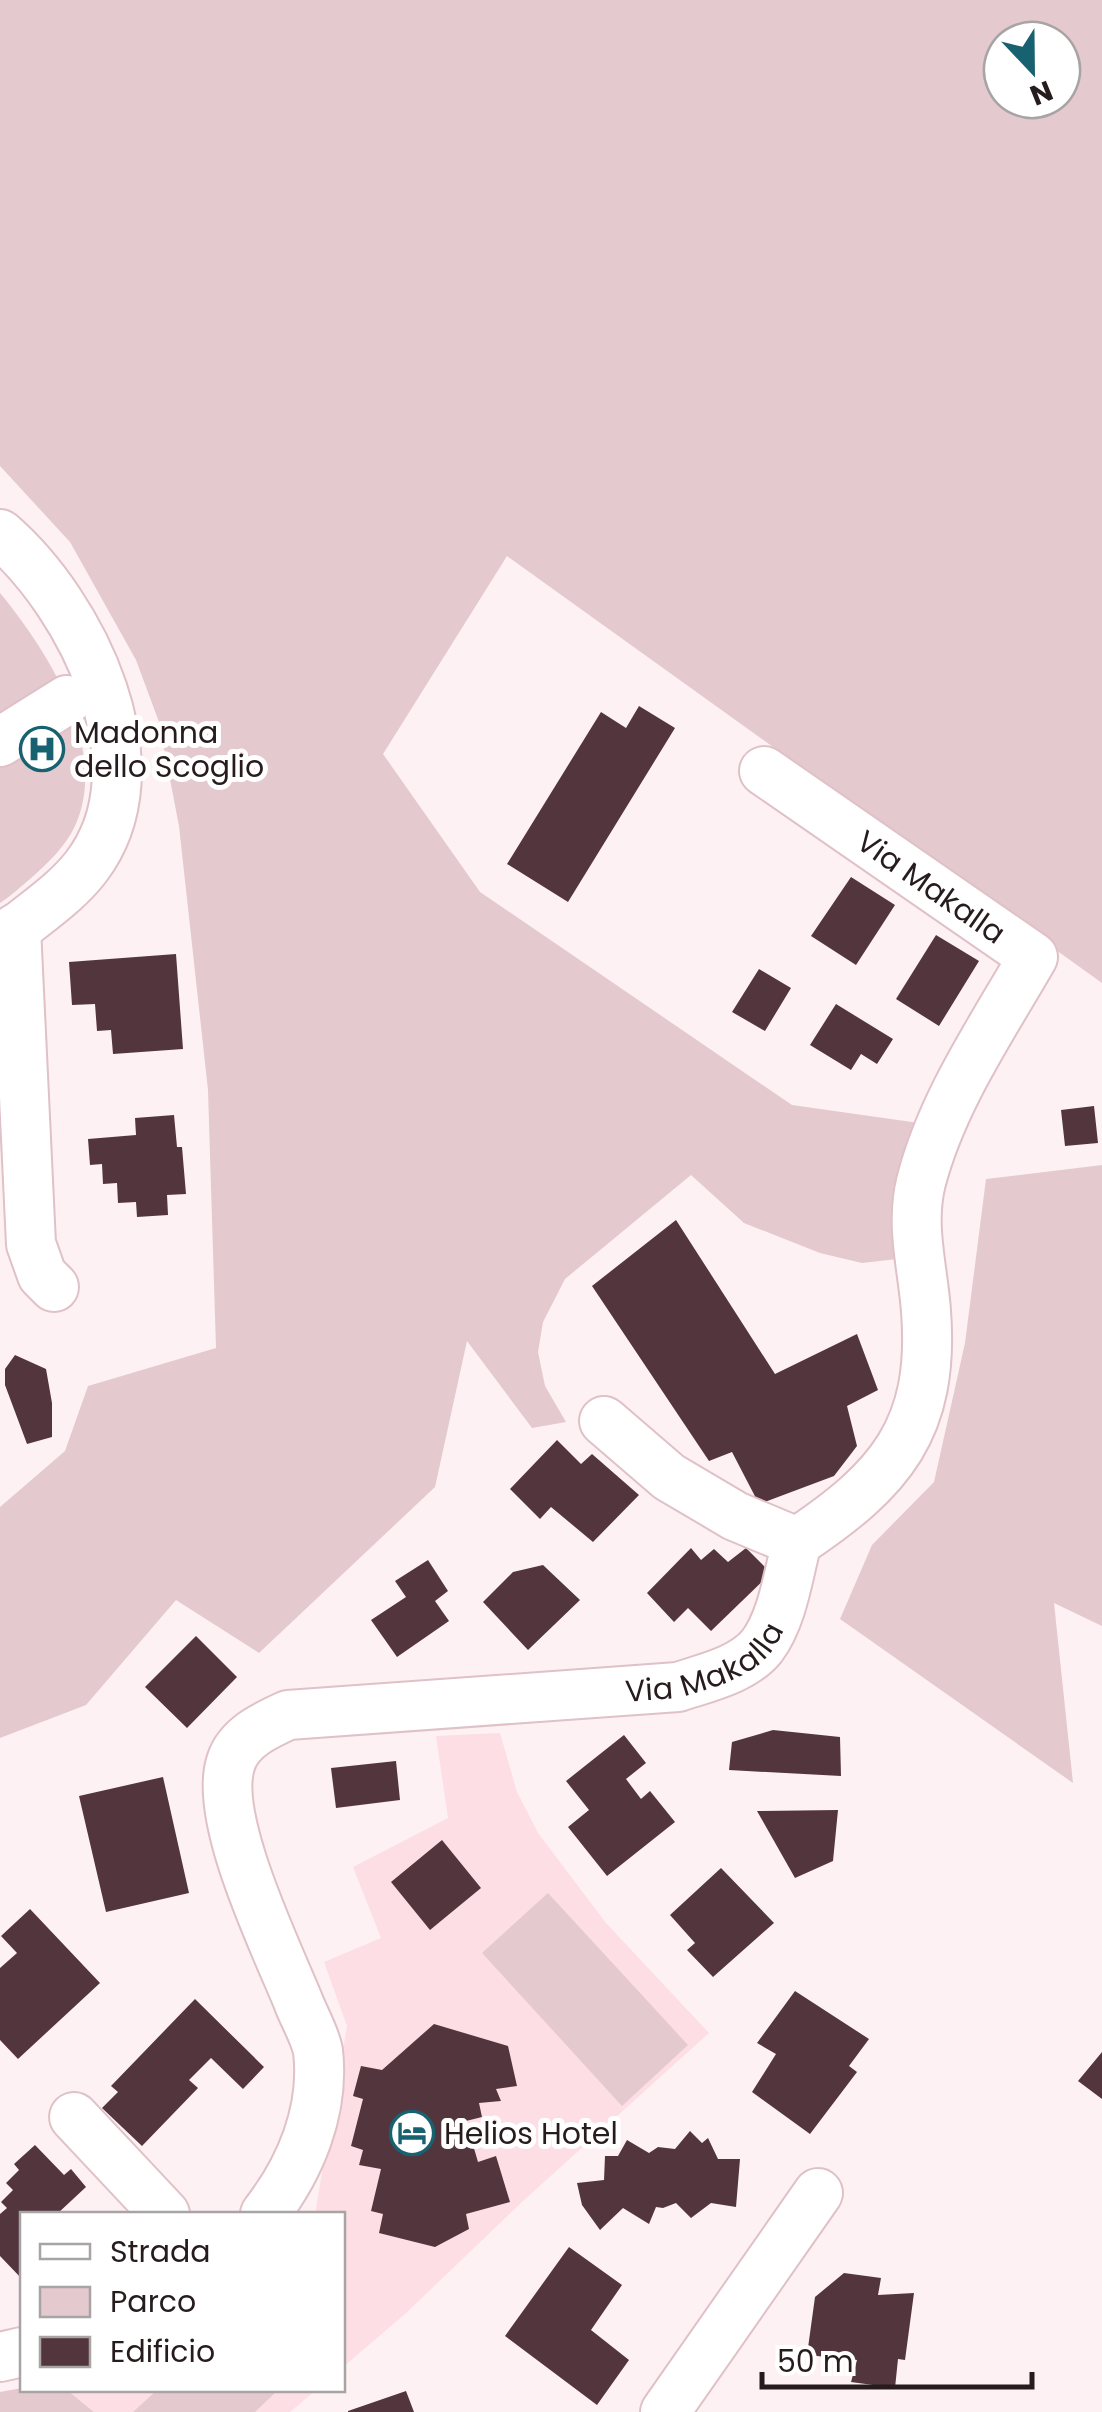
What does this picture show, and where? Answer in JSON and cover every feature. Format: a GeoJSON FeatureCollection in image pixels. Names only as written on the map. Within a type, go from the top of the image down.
{"type":"FeatureCollection","features":[{"type":"Feature","properties":{"kind":"street"},"geometry":{"type":"LineString","coordinates":[[0,534],[49,587],[90,660],[108,708],[118,752],[116,796],[86,866],[8,935],[30,1244],[42,1275],[54,1287]]}},
{"type":"Feature","properties":{"kind":"street"},"geometry":{"type":"LineString","coordinates":[[0,742],[67,700]]}},
{"type":"Feature","properties":{"kind":"street","name":"Via Makalla"},"geometry":{"type":"LineString","coordinates":[[268,2212],[292,2180],[316,2113],[318,2050],[242,1860],[226,1792],[231,1759],[256,1729],[288,1715],[678,1687],[724,1672],[761,1647],[780,1606],[797,1542],[840,1514],[876,1481],[907,1441],[926,1380],[926,1311],[916,1241],[920,1186],[944,1113],[1033,957],[764,771]]}},
{"type":"Feature","properties":{"kind":"street"},"geometry":{"type":"LineString","coordinates":[[604,1422],[669,1478],[735,1516],[797,1542]]}},
{"type":"Feature","properties":{"kind":"street"},"geometry":{"type":"LineString","coordinates":[[74,2117],[163,2212]]}},
{"type":"Feature","properties":{"kind":"street"},"geometry":{"type":"LineString","coordinates":[[665,2412],[818,2193]]}},
{"type":"Feature","properties":{"kind":"shaded area"},"geometry":{"type":"Polygon","coordinates":[[[500,1733],[517,1792],[538,1833],[606,1923],[709,2033],[345,2365],[345,2212],[315,2212],[347,2026],[324,1962],[381,1938],[353,1867],[448,1818],[436,1736],[500,1733]]]}},
{"type":"Feature","properties":{"kind":"shaded area"},"geometry":{"type":"Polygon","coordinates":[[[69,2392],[314,2392],[290,2412],[94,2412],[69,2392]]]}},
{"type":"Feature","properties":{"kind":"green space"},"geometry":{"type":"Polygon","coordinates":[[[0,0],[1102,0],[1102,983],[507,556],[383,754],[480,892],[792,1105],[919,1123],[897,1259],[862,1263],[820,1253],[744,1223],[691,1175],[565,1279],[543,1322],[538,1352],[545,1386],[566,1422],[532,1428],[467,1341],[435,1487],[259,1653],[176,1600],[86,1705],[0,1738],[0,1507],[65,1451],[88,1386],[216,1348],[208,1090],[179,826],[159,722],[136,660],[70,542],[0,466],[0,0]]]}},
{"type":"Feature","properties":{"kind":"green space","name":"Madonna dello Scoglio"},"geometry":{"type":"Polygon","coordinates":[[[0,593],[37,643],[69,702],[85,765],[84,796],[71,834],[43,867],[0,903],[0,593]]]}},
{"type":"Feature","properties":{"kind":"green space"},"geometry":{"type":"Polygon","coordinates":[[[1102,1165],[1102,1626],[1054,1603],[1073,1783],[840,1619],[872,1545],[934,1482],[965,1343],[986,1179],[1102,1165]]]}},
{"type":"Feature","properties":{"kind":"green space"},"geometry":{"type":"Polygon","coordinates":[[[548,1893],[688,2045],[622,2106],[482,1953],[548,1893]]]}},
{"type":"Feature","properties":{"kind":"green space"},"geometry":{"type":"Polygon","coordinates":[[[20,2388],[20,2392],[69,2392],[94,2412],[0,2412],[0,2392],[20,2388]]]}},
{"type":"Feature","properties":{"kind":"green space"},"geometry":{"type":"Polygon","coordinates":[[[155,2392],[276,2392],[255,2412],[133,2412],[155,2392]]]}},
{"type":"Feature","properties":{"kind":"building"},"geometry":{"type":"Polygon","coordinates":[[[639,706],[675,728],[568,902],[507,864],[601,712],[626,728],[639,706]]]}},
{"type":"Feature","properties":{"kind":"building"},"geometry":{"type":"Polygon","coordinates":[[[851,877],[895,905],[856,965],[811,936],[851,877]]]}},
{"type":"Feature","properties":{"kind":"building"},"geometry":{"type":"Polygon","coordinates":[[[936,935],[979,961],[939,1026],[896,999],[936,935]]]}},
{"type":"Feature","properties":{"kind":"building"},"geometry":{"type":"Polygon","coordinates":[[[176,954],[183,1049],[113,1054],[111,1030],[97,1031],[95,1004],[72,1005],[69,962],[176,954]]]}},
{"type":"Feature","properties":{"kind":"building"},"geometry":{"type":"Polygon","coordinates":[[[759,969],[791,988],[765,1031],[732,1012],[759,969]]]}},
{"type":"Feature","properties":{"kind":"building"},"geometry":{"type":"Polygon","coordinates":[[[836,1004],[893,1039],[877,1064],[861,1054],[851,1070],[810,1045],[836,1004]]]}},
{"type":"Feature","properties":{"kind":"building"},"geometry":{"type":"Polygon","coordinates":[[[1094,1106],[1098,1143],[1065,1146],[1061,1110],[1094,1106]]]}},
{"type":"Feature","properties":{"kind":"building"},"geometry":{"type":"Polygon","coordinates":[[[174,1115],[177,1147],[182,1147],[186,1194],[167,1195],[168,1215],[137,1217],[136,1202],[118,1203],[117,1183],[103,1184],[102,1164],[90,1165],[88,1139],[136,1135],[135,1118],[174,1115]]]}},
{"type":"Feature","properties":{"kind":"building"},"geometry":{"type":"Polygon","coordinates":[[[676,1220],[775,1374],[857,1334],[878,1390],[847,1406],[857,1446],[834,1476],[759,1504],[732,1452],[709,1461],[592,1286],[676,1220]]]}},
{"type":"Feature","properties":{"kind":"building"},"geometry":{"type":"Polygon","coordinates":[[[15,1355],[46,1369],[52,1437],[27,1444],[5,1385],[5,1369],[15,1355]]]}},
{"type":"Feature","properties":{"kind":"building"},"geometry":{"type":"Polygon","coordinates":[[[557,1440],[581,1464],[592,1454],[639,1495],[593,1542],[551,1507],[540,1519],[510,1489],[557,1440]]]}},
{"type":"Feature","properties":{"kind":"building"},"geometry":{"type":"Polygon","coordinates":[[[691,1548],[701,1560],[714,1549],[728,1562],[746,1548],[771,1573],[711,1631],[688,1608],[674,1622],[647,1593],[691,1548]]]}},
{"type":"Feature","properties":{"kind":"building"},"geometry":{"type":"Polygon","coordinates":[[[428,1560],[448,1591],[435,1601],[449,1621],[397,1657],[371,1620],[406,1597],[395,1581],[428,1560]]]}},
{"type":"Feature","properties":{"kind":"building"},"geometry":{"type":"Polygon","coordinates":[[[543,1565],[580,1600],[528,1650],[483,1602],[513,1572],[543,1565]]]}},
{"type":"Feature","properties":{"kind":"building"},"geometry":{"type":"Polygon","coordinates":[[[196,1636],[237,1677],[187,1728],[145,1687],[196,1636]]]}},
{"type":"Feature","properties":{"kind":"building"},"geometry":{"type":"Polygon","coordinates":[[[773,1730],[840,1737],[841,1776],[729,1770],[732,1742],[773,1730]]]}},
{"type":"Feature","properties":{"kind":"building"},"geometry":{"type":"Polygon","coordinates":[[[624,1735],[646,1763],[626,1779],[641,1799],[650,1791],[675,1822],[607,1876],[568,1827],[589,1810],[566,1781],[624,1735]]]}},
{"type":"Feature","properties":{"kind":"building"},"geometry":{"type":"Polygon","coordinates":[[[396,1761],[400,1800],[336,1808],[331,1768],[396,1761]]]}},
{"type":"Feature","properties":{"kind":"building"},"geometry":{"type":"Polygon","coordinates":[[[163,1777],[189,1893],[106,1912],[79,1796],[163,1777]]]}},
{"type":"Feature","properties":{"kind":"building"},"geometry":{"type":"Polygon","coordinates":[[[838,1810],[833,1861],[795,1878],[757,1811],[838,1810]]]}},
{"type":"Feature","properties":{"kind":"building"},"geometry":{"type":"Polygon","coordinates":[[[442,1840],[481,1888],[430,1930],[391,1882],[442,1840]]]}},
{"type":"Feature","properties":{"kind":"building"},"geometry":{"type":"Polygon","coordinates":[[[721,1868],[774,1923],[713,1977],[687,1950],[695,1943],[670,1915],[721,1868]]]}},
{"type":"Feature","properties":{"kind":"building"},"geometry":{"type":"Polygon","coordinates":[[[30,1909],[100,1983],[18,2059],[0,2040],[0,1968],[17,1953],[1,1936],[30,1909]]]}},
{"type":"Feature","properties":{"kind":"building"},"geometry":{"type":"Polygon","coordinates":[[[795,1991],[869,2039],[849,2066],[857,2072],[810,2134],[752,2092],[776,2054],[757,2043],[795,1991]]]}},
{"type":"Feature","properties":{"kind":"building"},"geometry":{"type":"Polygon","coordinates":[[[195,1999],[264,2067],[243,2089],[211,2058],[189,2080],[198,2088],[142,2146],[102,2108],[118,2092],[111,2086],[195,1999]]]}},
{"type":"Feature","properties":{"kind":"building","name":"Helios Hotel"},"geometry":{"type":"Polygon","coordinates":[[[434,2024],[508,2046],[517,2086],[496,2089],[501,2101],[479,2103],[482,2117],[466,2121],[478,2162],[496,2156],[510,2202],[466,2214],[469,2229],[435,2247],[379,2233],[383,2214],[371,2211],[381,2169],[359,2165],[363,2150],[351,2146],[363,2099],[353,2096],[361,2066],[382,2070],[434,2024]]]}},
{"type":"Feature","properties":{"kind":"building"},"geometry":{"type":"Polygon","coordinates":[[[1102,2052],[1102,2099],[1078,2081],[1102,2052]]]}},
{"type":"Feature","properties":{"kind":"building"},"geometry":{"type":"Polygon","coordinates":[[[690,2131],[702,2143],[708,2138],[718,2159],[740,2159],[736,2207],[711,2203],[691,2218],[676,2203],[656,2207],[649,2224],[623,2208],[600,2230],[582,2205],[577,2183],[604,2180],[605,2156],[618,2156],[627,2140],[649,2153],[658,2147],[675,2149],[690,2131]]]}},
{"type":"Feature","properties":{"kind":"building"},"geometry":{"type":"Polygon","coordinates":[[[35,2145],[64,2175],[71,2169],[86,2187],[59,2212],[20,2212],[20,2277],[0,2256],[0,2214],[7,2208],[1,2202],[13,2190],[6,2183],[19,2170],[14,2164],[35,2145]]]}},
{"type":"Feature","properties":{"kind":"building"},"geometry":{"type":"Polygon","coordinates":[[[569,2247],[622,2285],[591,2330],[629,2360],[597,2405],[505,2336],[569,2247]]]}},
{"type":"Feature","properties":{"kind":"building"},"geometry":{"type":"Polygon","coordinates":[[[844,2273],[881,2278],[878,2295],[914,2293],[905,2360],[898,2359],[895,2388],[851,2382],[857,2360],[807,2355],[815,2297],[844,2273]]]}},
{"type":"Feature","properties":{"kind":"building"},"geometry":{"type":"Polygon","coordinates":[[[406,2391],[414,2412],[348,2412],[348,2411],[406,2391]]]}},
{"type":"Feature","properties":{"kind":"place","name":"Madonna dello Scoglio"},"geometry":{"type":"Point","coordinates":[42,749]}},
{"type":"Feature","properties":{"kind":"place","name":"Helios Hotel"},"geometry":{"type":"Point","coordinates":[412,2133]}}]}
